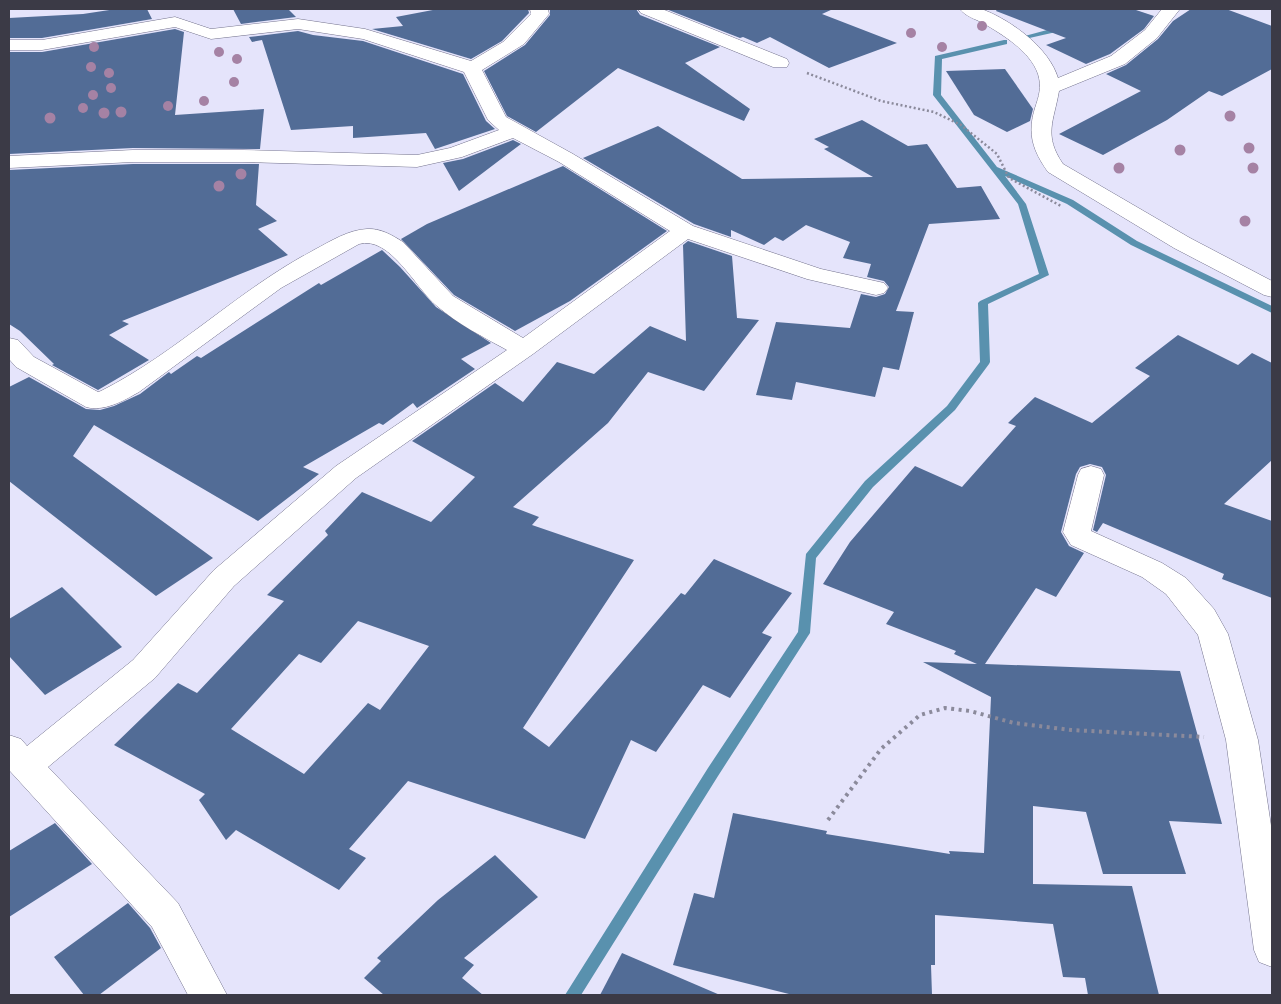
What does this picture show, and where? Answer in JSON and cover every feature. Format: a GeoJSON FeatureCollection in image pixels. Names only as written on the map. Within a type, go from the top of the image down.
{"type":"FeatureCollection","features":[{"type":"Feature","properties":{"kind":"street"},"geometry":{"type":"LineString","coordinates":[[472,68],[510,48],[526,34],[540,14],[538,9]]}},
{"type":"Feature","properties":{"kind":"street"},"geometry":{"type":"LineString","coordinates":[[647,9],[780,63]]}},
{"type":"Feature","properties":{"kind":"street"},"geometry":{"type":"LineString","coordinates":[[969,9],[1014,34],[1036,55],[1045,68],[1050,88],[1039,131],[1042,149],[1055,168],[1182,243],[1272,290]]}},
{"type":"Feature","properties":{"kind":"street"},"geometry":{"type":"LineString","coordinates":[[1050,88],[1118,60],[1151,34],[1171,9]]}},
{"type":"Feature","properties":{"kind":"street"},"geometry":{"type":"LineString","coordinates":[[9,45],[42,45],[175,22],[185,24],[202,33],[214,34],[272,25],[297,24],[346,29],[388,39],[472,68],[498,120],[514,131],[566,158],[685,231],[815,274],[876,288]]}},
{"type":"Feature","properties":{"kind":"street"},"geometry":{"type":"LineString","coordinates":[[9,162],[132,156],[243,156],[417,161],[455,154],[514,131]]}},
{"type":"Feature","properties":{"kind":"street"},"geometry":{"type":"LineString","coordinates":[[208,995],[165,915],[18,757],[144,669],[224,578],[346,472],[524,349],[685,231]]}},
{"type":"Feature","properties":{"kind":"street"},"geometry":{"type":"LineString","coordinates":[[9,345],[25,362],[95,402],[105,401],[133,385],[263,289],[351,238],[366,235],[380,238],[407,257],[442,298],[473,322],[524,349]]}},
{"type":"Feature","properties":{"kind":"street"},"geometry":{"type":"LineString","coordinates":[[1091,475],[1077,532],[1081,538],[1152,570],[1176,586],[1203,617],[1213,634],[1242,740],[1272,950]]}},
{"type":"Feature","properties":{"kind":"path"},"geometry":{"type":"LineString","coordinates":[[780,63],[881,100],[934,112],[961,126],[997,154],[1009,178],[1062,207]]}},
{"type":"Feature","properties":{"kind":"path"},"geometry":{"type":"LineString","coordinates":[[828,820],[881,749],[920,715],[946,708],[970,710],[1014,723],[1071,730],[1242,740]]}},
{"type":"Feature","properties":{"kind":"building"},"geometry":{"type":"Polygon","coordinates":[[[116,9],[147,9],[152,19],[42,38],[9,38],[9,18],[83,14],[116,9]]]}},
{"type":"Feature","properties":{"kind":"building"},"geometry":{"type":"Polygon","coordinates":[[[233,9],[288,9],[296,17],[241,24],[233,9]]]}},
{"type":"Feature","properties":{"kind":"building"},"geometry":{"type":"Polygon","coordinates":[[[438,9],[528,9],[529,13],[502,41],[471,59],[372,29],[403,26],[396,17],[438,9]]]}},
{"type":"Feature","properties":{"kind":"building"},"geometry":{"type":"Polygon","coordinates":[[[550,9],[636,9],[640,15],[720,47],[685,63],[750,109],[744,121],[618,68],[536,132],[507,116],[484,71],[525,45],[550,15],[550,9]]]}},
{"type":"Feature","properties":{"kind":"building"},"geometry":{"type":"Polygon","coordinates":[[[666,9],[833,9],[822,14],[897,43],[829,68],[770,37],[757,43],[666,9]]]}},
{"type":"Feature","properties":{"kind":"building"},"geometry":{"type":"Polygon","coordinates":[[[997,9],[1133,9],[1154,16],[1144,29],[1110,54],[1086,64],[1046,45],[1066,38],[996,11],[997,9]]]}},
{"type":"Feature","properties":{"kind":"building"},"geometry":{"type":"Polygon","coordinates":[[[1191,9],[1226,9],[1272,26],[1272,69],[1222,96],[1209,91],[1167,120],[1103,155],[1059,134],[1141,91],[1106,74],[1126,65],[1158,39],[1173,21],[1191,9]]]}},
{"type":"Feature","properties":{"kind":"building"},"geometry":{"type":"Polygon","coordinates":[[[175,29],[184,32],[175,115],[264,109],[260,149],[133,148],[9,154],[9,52],[42,52],[175,29]]]}},
{"type":"Feature","properties":{"kind":"building"},"geometry":{"type":"Polygon","coordinates":[[[298,31],[313,35],[363,41],[463,74],[486,121],[495,129],[435,149],[426,133],[353,138],[353,126],[291,130],[262,40],[252,42],[249,37],[298,31]]]}},
{"type":"Feature","properties":{"kind":"building"},"geometry":{"type":"Polygon","coordinates":[[[1005,69],[1033,109],[1030,121],[1007,132],[974,115],[946,71],[1005,69]]]}},
{"type":"Feature","properties":{"kind":"building"},"geometry":{"type":"Polygon","coordinates":[[[862,120],[908,146],[927,144],[957,188],[981,186],[1000,219],[929,224],[896,311],[914,312],[899,370],[883,367],[875,397],[796,382],[792,400],[756,395],[776,322],[850,328],[861,294],[876,297],[885,294],[889,287],[884,281],[867,277],[871,264],[843,258],[850,242],[806,225],[783,241],[775,237],[764,245],[731,230],[731,237],[694,224],[583,158],[658,126],[742,179],[873,177],[824,149],[829,147],[814,139],[862,120]]]}},
{"type":"Feature","properties":{"kind":"building"},"geometry":{"type":"Polygon","coordinates":[[[513,140],[521,144],[459,191],[443,163],[463,159],[513,140]]]}},
{"type":"Feature","properties":{"kind":"building"},"geometry":{"type":"Polygon","coordinates":[[[133,164],[259,164],[256,205],[277,221],[258,229],[288,255],[122,321],[129,324],[109,335],[149,360],[98,390],[52,365],[54,364],[20,331],[9,324],[9,170],[133,164]]]}},
{"type":"Feature","properties":{"kind":"building"},"geometry":{"type":"Polygon","coordinates":[[[563,166],[667,231],[570,301],[515,331],[454,295],[401,239],[427,224],[563,166]]]}},
{"type":"Feature","properties":{"kind":"building"},"geometry":{"type":"Polygon","coordinates":[[[688,241],[732,256],[737,318],[759,320],[704,391],[648,372],[608,423],[513,507],[539,517],[532,525],[634,560],[523,728],[549,747],[681,593],[685,595],[714,559],[792,593],[762,633],[772,637],[730,698],[703,685],[656,752],[631,740],[585,839],[408,781],[349,849],[366,858],[339,890],[236,830],[226,840],[199,800],[205,794],[114,745],[178,683],[197,693],[284,601],[267,595],[328,535],[325,531],[362,492],[431,522],[475,477],[412,441],[495,383],[523,402],[557,362],[594,374],[650,326],[686,341],[683,245],[688,241]],[[358,621],[321,663],[299,654],[231,729],[304,774],[368,703],[380,710],[429,646],[358,621]]]}},
{"type":"Feature","properties":{"kind":"building"},"geometry":{"type":"Polygon","coordinates":[[[382,250],[436,307],[491,343],[461,359],[475,369],[417,408],[413,403],[383,425],[379,423],[303,467],[319,474],[258,521],[94,425],[73,456],[213,558],[156,596],[9,481],[9,387],[29,377],[86,409],[100,410],[114,406],[140,394],[169,372],[171,374],[197,356],[201,358],[319,283],[321,285],[382,250]]]}},
{"type":"Feature","properties":{"kind":"building"},"geometry":{"type":"Polygon","coordinates":[[[1178,335],[1238,365],[1252,353],[1272,363],[1272,460],[1224,504],[1272,521],[1272,598],[1222,579],[1224,574],[1103,523],[1097,532],[1093,530],[1106,475],[1102,467],[1090,464],[1080,467],[1076,474],[1061,532],[1069,546],[1084,553],[1056,597],[1036,588],[985,664],[1180,671],[1222,824],[1169,821],[1186,874],[1103,874],[1086,812],[1033,806],[1033,884],[1132,886],[1159,995],[1088,995],[1085,978],[1063,977],[1053,924],[935,915],[935,965],[931,965],[932,995],[793,995],[673,965],[694,893],[714,898],[733,813],[827,831],[826,834],[950,854],[949,851],[984,853],[991,697],[923,662],[977,664],[954,654],[956,651],[886,624],[894,612],[823,584],[850,542],[915,466],[962,487],[1016,426],[1008,423],[1035,397],[1092,423],[1150,376],[1135,368],[1178,335]]]}},
{"type":"Feature","properties":{"kind":"building"},"geometry":{"type":"Polygon","coordinates":[[[62,587],[122,647],[45,695],[9,656],[9,619],[62,587]]]}},
{"type":"Feature","properties":{"kind":"building"},"geometry":{"type":"Polygon","coordinates":[[[55,823],[92,864],[9,917],[9,851],[55,823]]]}},
{"type":"Feature","properties":{"kind":"building"},"geometry":{"type":"Polygon","coordinates":[[[495,855],[538,897],[464,958],[474,965],[462,978],[483,995],[384,995],[364,978],[381,961],[377,958],[438,900],[495,855]]]}},
{"type":"Feature","properties":{"kind":"building"},"geometry":{"type":"Polygon","coordinates":[[[128,903],[150,928],[161,948],[99,995],[84,995],[54,957],[128,903]]]}},
{"type":"Feature","properties":{"kind":"building"},"geometry":{"type":"Polygon","coordinates":[[[622,953],[720,995],[600,995],[622,953]]]}},
{"type":"Feature","properties":{"kind":"waterway"},"geometry":{"type":"LineString","coordinates":[[1025,37],[1062,28]]}},
{"type":"Feature","properties":{"kind":"waterway"},"geometry":{"type":"LineString","coordinates":[[573,995],[713,772],[804,633],[810,557],[869,484],[951,408],[985,362],[983,303],[1044,275],[1022,204],[937,95],[938,58],[1004,42]]}},
{"type":"Feature","properties":{"kind":"waterway"},"geometry":{"type":"LineString","coordinates":[[996,169],[1070,202],[1134,243],[1272,310]]}}]}
